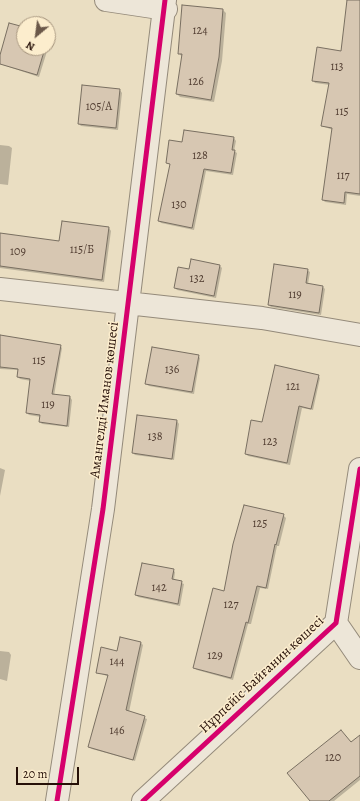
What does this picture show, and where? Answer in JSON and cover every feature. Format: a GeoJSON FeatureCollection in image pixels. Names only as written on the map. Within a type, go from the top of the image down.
{"type":"FeatureCollection","features":[{"type":"Feature","properties":{"kind":"street"},"geometry":{"type":"LineString","coordinates":[[106,0],[166,4]]}},
{"type":"Feature","properties":{"kind":"street","name":"Амангелді Иманов көшесі"},"geometry":{"type":"LineString","coordinates":[[57,801],[103,509],[166,4]]}},
{"type":"Feature","properties":{"kind":"street"},"geometry":{"type":"LineString","coordinates":[[0,289],[129,305],[262,318],[360,335]]}},
{"type":"Feature","properties":{"kind":"street","name":"Нұрпейіс Байғанин көшесі"},"geometry":{"type":"LineString","coordinates":[[143,801],[336,623],[360,468]]}},
{"type":"Feature","properties":{"kind":"street"},"geometry":{"type":"LineString","coordinates":[[336,623],[360,658]]}},
{"type":"Feature","properties":{"kind":"building"},"geometry":{"type":"Polygon","coordinates":[[[347,0],[360,0],[360,194],[345,192],[344,203],[322,200],[332,128],[321,126],[329,83],[312,81],[317,47],[341,51],[347,0]]]}},
{"type":"Feature","properties":{"kind":"building"},"geometry":{"type":"Polygon","coordinates":[[[182,5],[223,9],[219,57],[211,100],[176,94],[182,54],[178,54],[182,5]]]}},
{"type":"Feature","properties":{"kind":"building"},"geometry":{"type":"Polygon","coordinates":[[[9,23],[16,25],[16,56],[43,56],[37,75],[0,64],[0,55],[9,23]]]}},
{"type":"Feature","properties":{"kind":"building"},"geometry":{"type":"Polygon","coordinates":[[[82,85],[120,89],[116,128],[78,124],[82,85]]]}},
{"type":"Feature","properties":{"kind":"building"},"geometry":{"type":"Polygon","coordinates":[[[184,130],[234,137],[232,150],[235,150],[231,173],[204,169],[192,228],[158,221],[170,164],[166,163],[169,140],[182,142],[184,130]]]}},
{"type":"Feature","properties":{"kind":"building"},"geometry":{"type":"Polygon","coordinates":[[[62,221],[109,227],[102,280],[0,266],[0,233],[59,241],[62,221]]]}},
{"type":"Feature","properties":{"kind":"building"},"geometry":{"type":"Polygon","coordinates":[[[191,259],[220,265],[214,296],[174,288],[178,267],[189,269],[191,259]]]}},
{"type":"Feature","properties":{"kind":"building"},"geometry":{"type":"Polygon","coordinates":[[[274,264],[308,269],[306,283],[323,286],[319,313],[268,305],[274,264]]]}},
{"type":"Feature","properties":{"kind":"building"},"geometry":{"type":"Polygon","coordinates":[[[0,335],[61,345],[52,394],[70,396],[67,426],[39,422],[40,415],[26,413],[30,379],[17,377],[18,369],[0,367],[0,335]]]}},
{"type":"Feature","properties":{"kind":"building"},"geometry":{"type":"Polygon","coordinates":[[[152,347],[199,355],[192,392],[145,384],[152,347]]]}},
{"type":"Feature","properties":{"kind":"building"},"geometry":{"type":"Polygon","coordinates":[[[275,365],[319,375],[311,409],[299,406],[287,463],[245,454],[251,420],[262,422],[275,365]]]}},
{"type":"Feature","properties":{"kind":"building"},"geometry":{"type":"Polygon","coordinates":[[[137,415],[177,420],[172,459],[132,453],[137,415]]]}},
{"type":"Feature","properties":{"kind":"building"},"geometry":{"type":"Polygon","coordinates":[[[244,505],[284,514],[276,545],[275,544],[266,588],[257,586],[248,623],[246,622],[231,678],[193,668],[213,588],[224,591],[233,544],[244,505]]]}},
{"type":"Feature","properties":{"kind":"building"},"geometry":{"type":"Polygon","coordinates":[[[142,563],[174,569],[172,579],[182,581],[178,604],[135,595],[142,563]]]}},
{"type":"Feature","properties":{"kind":"building"},"geometry":{"type":"Polygon","coordinates":[[[120,637],[141,642],[126,710],[145,716],[133,760],[88,747],[108,675],[96,673],[101,647],[117,651],[120,637]]]}},
{"type":"Feature","properties":{"kind":"building"},"geometry":{"type":"Polygon","coordinates":[[[341,730],[351,742],[360,735],[360,776],[329,801],[310,801],[287,773],[341,730]]]}},
{"type":"Feature","properties":{"kind":"cycle path"},"geometry":{"type":"LineString","coordinates":[[57,801],[103,509],[165,0]]}},
{"type":"Feature","properties":{"kind":"cycle path"},"geometry":{"type":"LineString","coordinates":[[143,801],[336,623],[360,469]]}}]}
